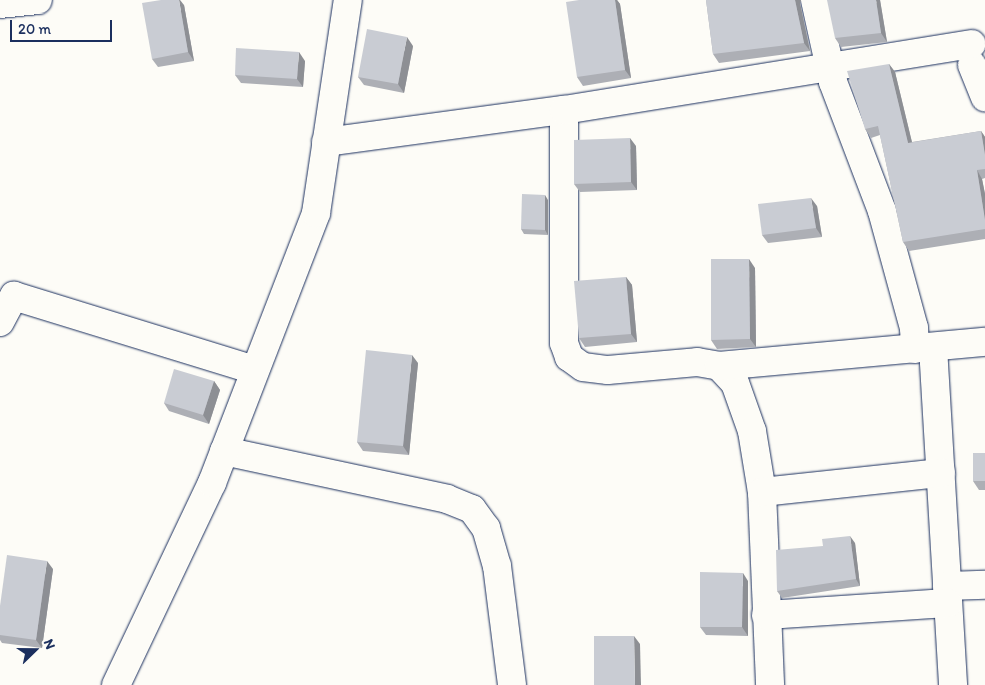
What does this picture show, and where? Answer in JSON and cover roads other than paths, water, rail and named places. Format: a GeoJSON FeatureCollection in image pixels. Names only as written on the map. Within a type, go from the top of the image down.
{"type":"FeatureCollection","features":[{"type":"Feature","properties":{"kind":"street"},"geometry":{"type":"LineString","coordinates":[[0,4],[38,0]]}},
{"type":"Feature","properties":{"kind":"street"},"geometry":{"type":"LineString","coordinates":[[116,685],[224,451],[316,213],[348,0]]}},
{"type":"Feature","properties":{"kind":"street"},"geometry":{"type":"LineString","coordinates":[[815,0],[829,66],[882,211],[914,328],[924,348],[941,473],[954,685]]}},
{"type":"Feature","properties":{"kind":"street"},"geometry":{"type":"LineString","coordinates":[[326,142],[564,110],[829,66],[972,54],[985,97]]}},
{"type":"Feature","properties":{"kind":"street"},"geometry":{"type":"LineString","coordinates":[[564,110],[563,314],[569,357],[583,367],[608,370],[697,362],[720,366],[985,342]]}},
{"type":"Feature","properties":{"kind":"street"},"geometry":{"type":"LineString","coordinates":[[0,322],[14,296],[256,370]]}},
{"type":"Feature","properties":{"kind":"street"},"geometry":{"type":"LineString","coordinates":[[720,366],[735,382],[752,431],[762,492],[770,685]]}},
{"type":"Feature","properties":{"kind":"street"},"geometry":{"type":"LineString","coordinates":[[224,451],[447,499],[472,509],[486,528],[497,566],[512,685]]}},
{"type":"Feature","properties":{"kind":"street"},"geometry":{"type":"LineString","coordinates":[[762,492],[941,473]]}},
{"type":"Feature","properties":{"kind":"street"},"geometry":{"type":"LineString","coordinates":[[766,615],[947,595],[985,585]]}}]}
